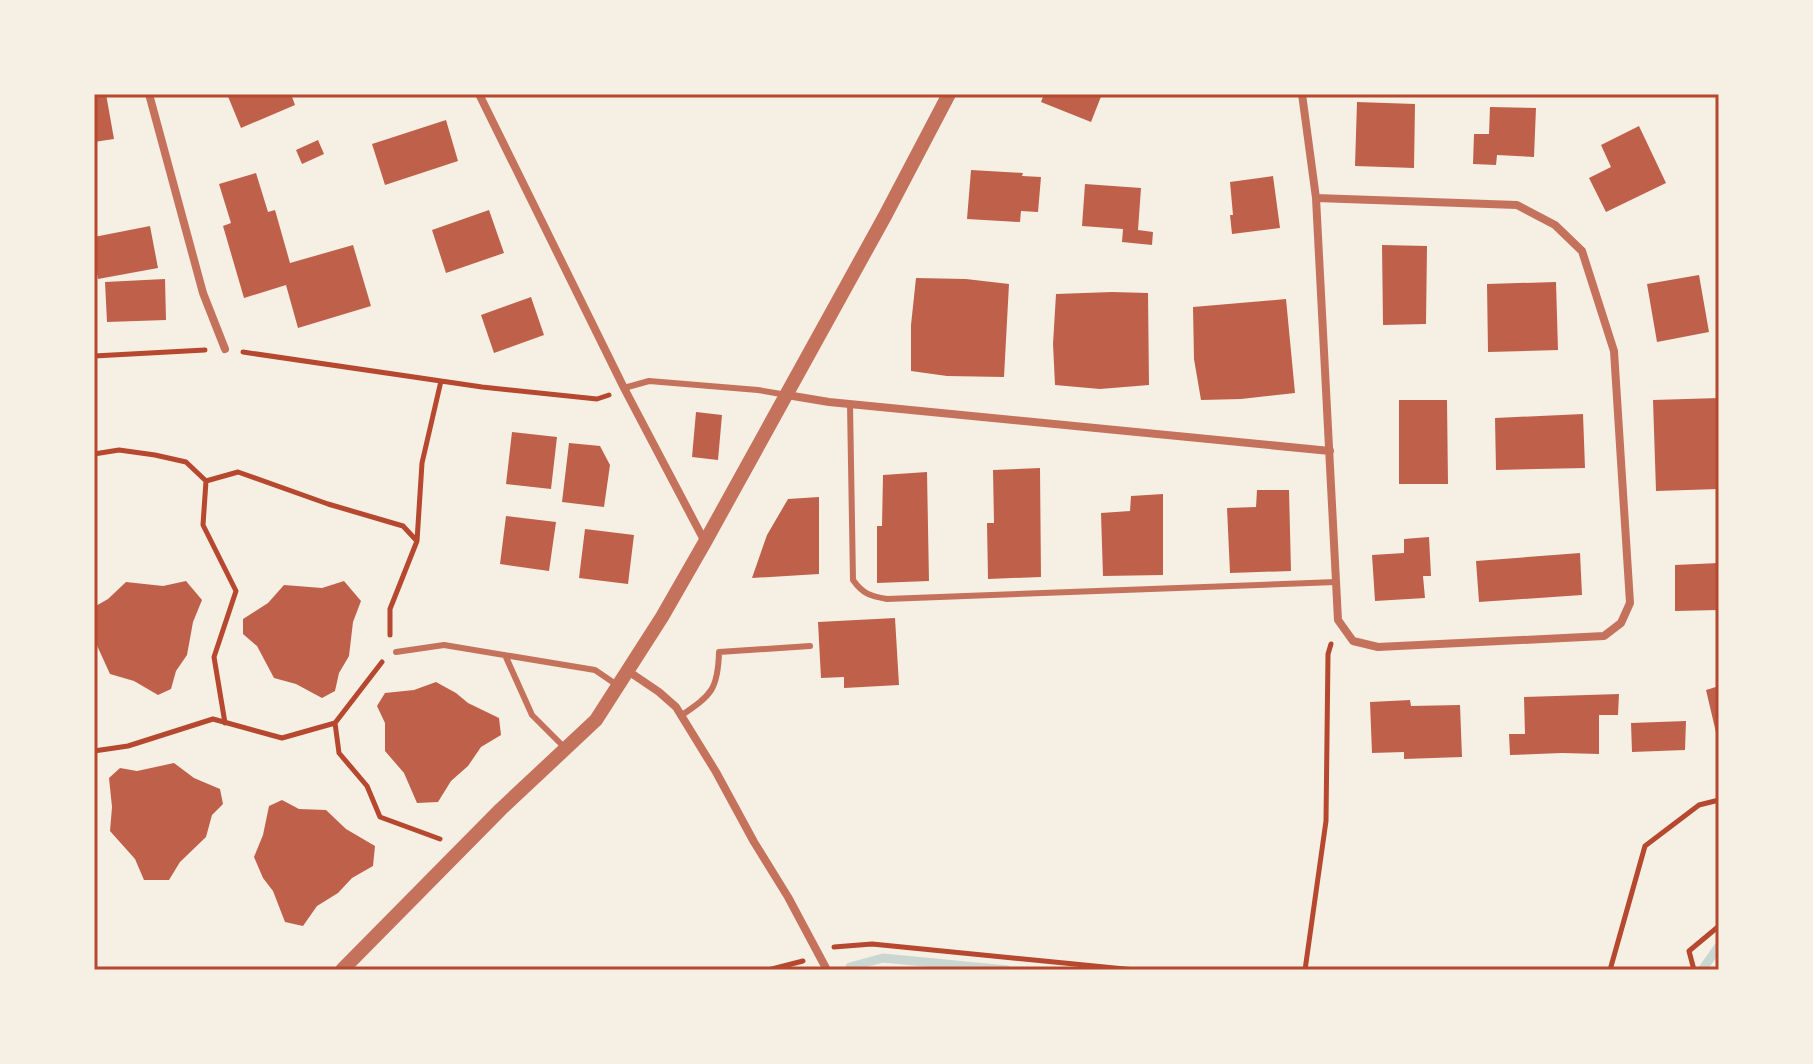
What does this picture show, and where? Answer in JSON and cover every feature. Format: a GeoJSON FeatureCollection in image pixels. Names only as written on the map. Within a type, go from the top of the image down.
{"type":"FeatureCollection","features":[{"type":"Feature","properties":{"kind":"street"},"geometry":{"type":"LineString","coordinates":[[149,94],[203,293],[225,349]]}},
{"type":"Feature","properties":{"kind":"street"},"geometry":{"type":"LineString","coordinates":[[479,94],[624,388],[705,542]]}},
{"type":"Feature","properties":{"kind":"street"},"geometry":{"type":"LineString","coordinates":[[342,970],[501,809],[596,720],[662,617],[705,542],[949,94]]}},
{"type":"Feature","properties":{"kind":"street"},"geometry":{"type":"LineString","coordinates":[[1302,94],[1316,198],[1338,620],[1353,641],[1378,647],[1604,636],[1621,623],[1630,603],[1614,351],[1582,251],[1555,225],[1517,205],[1316,198]]}},
{"type":"Feature","properties":{"kind":"street"},"geometry":{"type":"LineString","coordinates":[[787,395],[850,404],[1330,451]]}},
{"type":"Feature","properties":{"kind":"street"},"geometry":{"type":"LineString","coordinates":[[628,671],[659,692],[682,715],[827,970]]}},
{"type":"Feature","properties":{"kind":"lane"},"geometry":{"type":"LineString","coordinates":[[624,388],[649,381],[787,395]]}},
{"type":"Feature","properties":{"kind":"lane"},"geometry":{"type":"LineString","coordinates":[[850,404],[853,580],[860,590],[872,596],[887,599],[1336,582]]}},
{"type":"Feature","properties":{"kind":"lane"},"geometry":{"type":"LineString","coordinates":[[393,652],[444,645],[595,670],[618,686]]}},
{"type":"Feature","properties":{"kind":"lane"},"geometry":{"type":"LineString","coordinates":[[682,715],[706,699],[715,685],[719,652],[810,646]]}},
{"type":"Feature","properties":{"kind":"lane"},"geometry":{"type":"LineString","coordinates":[[505,655],[532,715],[567,749]]}},
{"type":"Feature","properties":{"kind":"path"},"geometry":{"type":"LineString","coordinates":[[94,356],[225,349],[441,381],[597,399],[624,388]]}},
{"type":"Feature","properties":{"kind":"path"},"geometry":{"type":"LineString","coordinates":[[390,638],[390,609],[417,541],[422,463],[441,381]]}},
{"type":"Feature","properties":{"kind":"path"},"geometry":{"type":"LineString","coordinates":[[94,454],[119,450],[186,462],[206,481]]}},
{"type":"Feature","properties":{"kind":"path"},"geometry":{"type":"LineString","coordinates":[[206,481],[238,472],[328,504],[403,526],[417,541]]}},
{"type":"Feature","properties":{"kind":"path"},"geometry":{"type":"LineString","coordinates":[[206,481],[203,525],[236,591],[214,657],[225,723]]}},
{"type":"Feature","properties":{"kind":"path"},"geometry":{"type":"LineString","coordinates":[[1305,970],[1326,821],[1328,654],[1338,620]]}},
{"type":"Feature","properties":{"kind":"path"},"geometry":{"type":"LineString","coordinates":[[94,751],[128,746],[213,719],[282,738],[335,723],[393,652]]}},
{"type":"Feature","properties":{"kind":"path"},"geometry":{"type":"LineString","coordinates":[[335,723],[339,753],[367,786],[380,817],[431,836]]}},
{"type":"Feature","properties":{"kind":"path"},"geometry":{"type":"LineString","coordinates":[[1610,970],[1645,846],[1699,805],[1719,800]]}},
{"type":"Feature","properties":{"kind":"path"},"geometry":{"type":"LineString","coordinates":[[1694,970],[1689,951],[1719,926]]}},
{"type":"Feature","properties":{"kind":"path"},"geometry":{"type":"LineString","coordinates":[[768,970],[796,964],[836,946],[872,944],[1135,970]]}},
{"type":"Feature","properties":{"kind":"building"},"geometry":{"type":"Polygon","coordinates":[[[94,94],[106,94],[114,139],[94,142],[94,94]]]}},
{"type":"Feature","properties":{"kind":"building"},"geometry":{"type":"Polygon","coordinates":[[[227,94],[291,94],[295,105],[241,128],[227,94]]]}},
{"type":"Feature","properties":{"kind":"building"},"geometry":{"type":"Polygon","coordinates":[[[1044,94],[1102,94],[1091,122],[1041,102],[1044,94]]]}},
{"type":"Feature","properties":{"kind":"building"},"geometry":{"type":"Polygon","coordinates":[[[1357,102],[1415,104],[1414,168],[1355,166],[1357,102]]]}},
{"type":"Feature","properties":{"kind":"building"},"geometry":{"type":"Polygon","coordinates":[[[1490,107],[1536,108],[1534,157],[1497,155],[1496,165],[1473,164],[1474,134],[1489,134],[1490,107]]]}},
{"type":"Feature","properties":{"kind":"building"},"geometry":{"type":"Polygon","coordinates":[[[446,120],[458,161],[385,185],[372,144],[446,120]]]}},
{"type":"Feature","properties":{"kind":"building"},"geometry":{"type":"Polygon","coordinates":[[[1639,126],[1666,183],[1606,212],[1589,178],[1611,167],[1601,145],[1639,126]]]}},
{"type":"Feature","properties":{"kind":"building"},"geometry":{"type":"Polygon","coordinates":[[[318,140],[324,154],[302,164],[296,150],[318,140]]]}},
{"type":"Feature","properties":{"kind":"building"},"geometry":{"type":"Polygon","coordinates":[[[971,170],[1041,177],[1038,212],[1021,211],[1020,222],[967,219],[971,170]]]}},
{"type":"Feature","properties":{"kind":"building"},"geometry":{"type":"Polygon","coordinates":[[[256,173],[268,212],[275,210],[290,263],[353,245],[371,306],[298,328],[286,285],[244,298],[223,226],[231,223],[219,184],[256,173]]]}},
{"type":"Feature","properties":{"kind":"building"},"geometry":{"type":"Polygon","coordinates":[[[1273,176],[1280,228],[1232,234],[1230,182],[1273,176]]]}},
{"type":"Feature","properties":{"kind":"building"},"geometry":{"type":"Polygon","coordinates":[[[1085,184],[1141,188],[1138,230],[1153,232],[1152,245],[1122,242],[1123,229],[1082,226],[1085,184]]]}},
{"type":"Feature","properties":{"kind":"building"},"geometry":{"type":"Polygon","coordinates":[[[489,210],[504,253],[446,273],[432,230],[489,210]]]}},
{"type":"Feature","properties":{"kind":"building"},"geometry":{"type":"Polygon","coordinates":[[[150,226],[158,268],[98,279],[94,237],[150,226]]]}},
{"type":"Feature","properties":{"kind":"building"},"geometry":{"type":"Polygon","coordinates":[[[1382,245],[1427,246],[1426,324],[1383,325],[1382,245]]]}},
{"type":"Feature","properties":{"kind":"building"},"geometry":{"type":"Polygon","coordinates":[[[1699,275],[1709,332],[1657,342],[1647,284],[1699,275]]]}},
{"type":"Feature","properties":{"kind":"building"},"geometry":{"type":"Polygon","coordinates":[[[916,278],[1009,284],[1004,377],[947,376],[911,371],[911,325],[916,278]]]}},
{"type":"Feature","properties":{"kind":"building"},"geometry":{"type":"Polygon","coordinates":[[[165,279],[166,320],[107,322],[105,282],[165,279]]]}},
{"type":"Feature","properties":{"kind":"building"},"geometry":{"type":"Polygon","coordinates":[[[1556,282],[1558,350],[1488,352],[1487,284],[1556,282]]]}},
{"type":"Feature","properties":{"kind":"building"},"geometry":{"type":"Polygon","coordinates":[[[1148,293],[1149,385],[1100,389],[1055,385],[1053,344],[1056,294],[1148,293]]]}},
{"type":"Feature","properties":{"kind":"building"},"geometry":{"type":"Polygon","coordinates":[[[531,297],[544,335],[494,353],[481,315],[531,297]]]}},
{"type":"Feature","properties":{"kind":"building"},"geometry":{"type":"Polygon","coordinates":[[[1286,299],[1295,393],[1201,400],[1194,359],[1193,307],[1286,299]]]}},
{"type":"Feature","properties":{"kind":"building"},"geometry":{"type":"Polygon","coordinates":[[[1719,398],[1719,489],[1656,491],[1653,400],[1719,398]]]}},
{"type":"Feature","properties":{"kind":"building"},"geometry":{"type":"Polygon","coordinates":[[[1399,400],[1447,400],[1448,484],[1399,484],[1399,400]]]}},
{"type":"Feature","properties":{"kind":"building"},"geometry":{"type":"Polygon","coordinates":[[[696,412],[722,415],[718,460],[692,457],[696,412]]]}},
{"type":"Feature","properties":{"kind":"building"},"geometry":{"type":"Polygon","coordinates":[[[1583,414],[1585,468],[1496,470],[1495,418],[1583,414]]]}},
{"type":"Feature","properties":{"kind":"building"},"geometry":{"type":"Polygon","coordinates":[[[512,432],[557,437],[551,489],[506,484],[512,432]]]}},
{"type":"Feature","properties":{"kind":"building"},"geometry":{"type":"Polygon","coordinates":[[[569,443],[600,446],[610,465],[604,507],[562,502],[569,443]]]}},
{"type":"Feature","properties":{"kind":"building"},"geometry":{"type":"Polygon","coordinates":[[[1040,468],[1041,577],[988,579],[987,523],[994,523],[993,470],[1040,468]]]}},
{"type":"Feature","properties":{"kind":"building"},"geometry":{"type":"Polygon","coordinates":[[[927,472],[929,581],[877,583],[877,526],[882,526],[883,475],[927,472]]]}},
{"type":"Feature","properties":{"kind":"building"},"geometry":{"type":"Polygon","coordinates":[[[1257,490],[1289,490],[1291,571],[1230,573],[1227,508],[1256,507],[1257,490]]]}},
{"type":"Feature","properties":{"kind":"building"},"geometry":{"type":"Polygon","coordinates":[[[1163,494],[1163,575],[1103,576],[1101,513],[1130,511],[1131,496],[1163,494]]]}},
{"type":"Feature","properties":{"kind":"building"},"geometry":{"type":"Polygon","coordinates":[[[819,497],[819,574],[752,578],[767,535],[788,499],[819,497]]]}},
{"type":"Feature","properties":{"kind":"building"},"geometry":{"type":"Polygon","coordinates":[[[506,516],[556,522],[549,571],[500,564],[506,516]]]}},
{"type":"Feature","properties":{"kind":"building"},"geometry":{"type":"Polygon","coordinates":[[[585,529],[634,535],[628,584],[579,578],[585,529]]]}},
{"type":"Feature","properties":{"kind":"building"},"geometry":{"type":"Polygon","coordinates":[[[1429,537],[1431,576],[1423,576],[1425,598],[1375,601],[1372,555],[1404,553],[1404,539],[1429,537]]]}},
{"type":"Feature","properties":{"kind":"building"},"geometry":{"type":"Polygon","coordinates":[[[1580,553],[1582,595],[1479,602],[1476,561],[1580,553]]]}},
{"type":"Feature","properties":{"kind":"building"},"geometry":{"type":"Polygon","coordinates":[[[1719,563],[1719,610],[1675,611],[1675,565],[1719,563]]]}},
{"type":"Feature","properties":{"kind":"building"},"geometry":{"type":"Polygon","coordinates":[[[186,581],[202,600],[193,622],[187,655],[176,671],[171,689],[158,695],[134,681],[110,674],[94,639],[94,607],[126,582],[163,586],[186,581]]]}},
{"type":"Feature","properties":{"kind":"building"},"geometry":{"type":"Polygon","coordinates":[[[344,581],[361,601],[353,622],[349,656],[339,673],[335,691],[322,698],[296,684],[274,678],[257,646],[243,634],[243,619],[268,603],[284,585],[322,588],[344,581]]]}},
{"type":"Feature","properties":{"kind":"building"},"geometry":{"type":"Polygon","coordinates":[[[895,618],[899,685],[844,688],[844,677],[821,678],[818,622],[895,618]]]}},
{"type":"Feature","properties":{"kind":"building"},"geometry":{"type":"Polygon","coordinates":[[[436,682],[499,718],[501,735],[481,747],[468,766],[451,781],[438,802],[417,803],[404,773],[385,751],[385,723],[377,706],[385,693],[414,690],[436,682]]]}},
{"type":"Feature","properties":{"kind":"building"},"geometry":{"type":"Polygon","coordinates":[[[1719,686],[1719,741],[1718,741],[1706,690],[1719,686]]]}},
{"type":"Feature","properties":{"kind":"building"},"geometry":{"type":"Polygon","coordinates":[[[1619,694],[1618,715],[1599,715],[1599,754],[1510,755],[1509,734],[1525,734],[1524,697],[1619,694]]]}},
{"type":"Feature","properties":{"kind":"building"},"geometry":{"type":"Polygon","coordinates":[[[1410,700],[1411,706],[1460,705],[1462,757],[1404,759],[1404,752],[1372,753],[1370,702],[1410,700]]]}},
{"type":"Feature","properties":{"kind":"building"},"geometry":{"type":"Polygon","coordinates":[[[1686,721],[1685,750],[1632,752],[1631,723],[1686,721]]]}},
{"type":"Feature","properties":{"kind":"building"},"geometry":{"type":"Polygon","coordinates":[[[174,763],[194,778],[220,789],[223,804],[212,815],[206,837],[180,862],[169,880],[144,880],[135,859],[110,831],[112,807],[109,778],[120,768],[137,771],[174,763]]]}},
{"type":"Feature","properties":{"kind":"building"},"geometry":{"type":"Polygon","coordinates":[[[282,800],[299,809],[326,810],[346,829],[375,846],[373,866],[352,878],[338,893],[317,906],[303,926],[285,922],[273,891],[254,857],[263,835],[269,806],[282,800]]]}},
{"type":"Feature","properties":{"kind":"waterway"},"geometry":{"type":"LineString","coordinates":[[1702,970],[1719,946]]}},
{"type":"Feature","properties":{"kind":"waterway"},"geometry":{"type":"LineString","coordinates":[[850,967],[883,958],[1007,970]]}}]}
